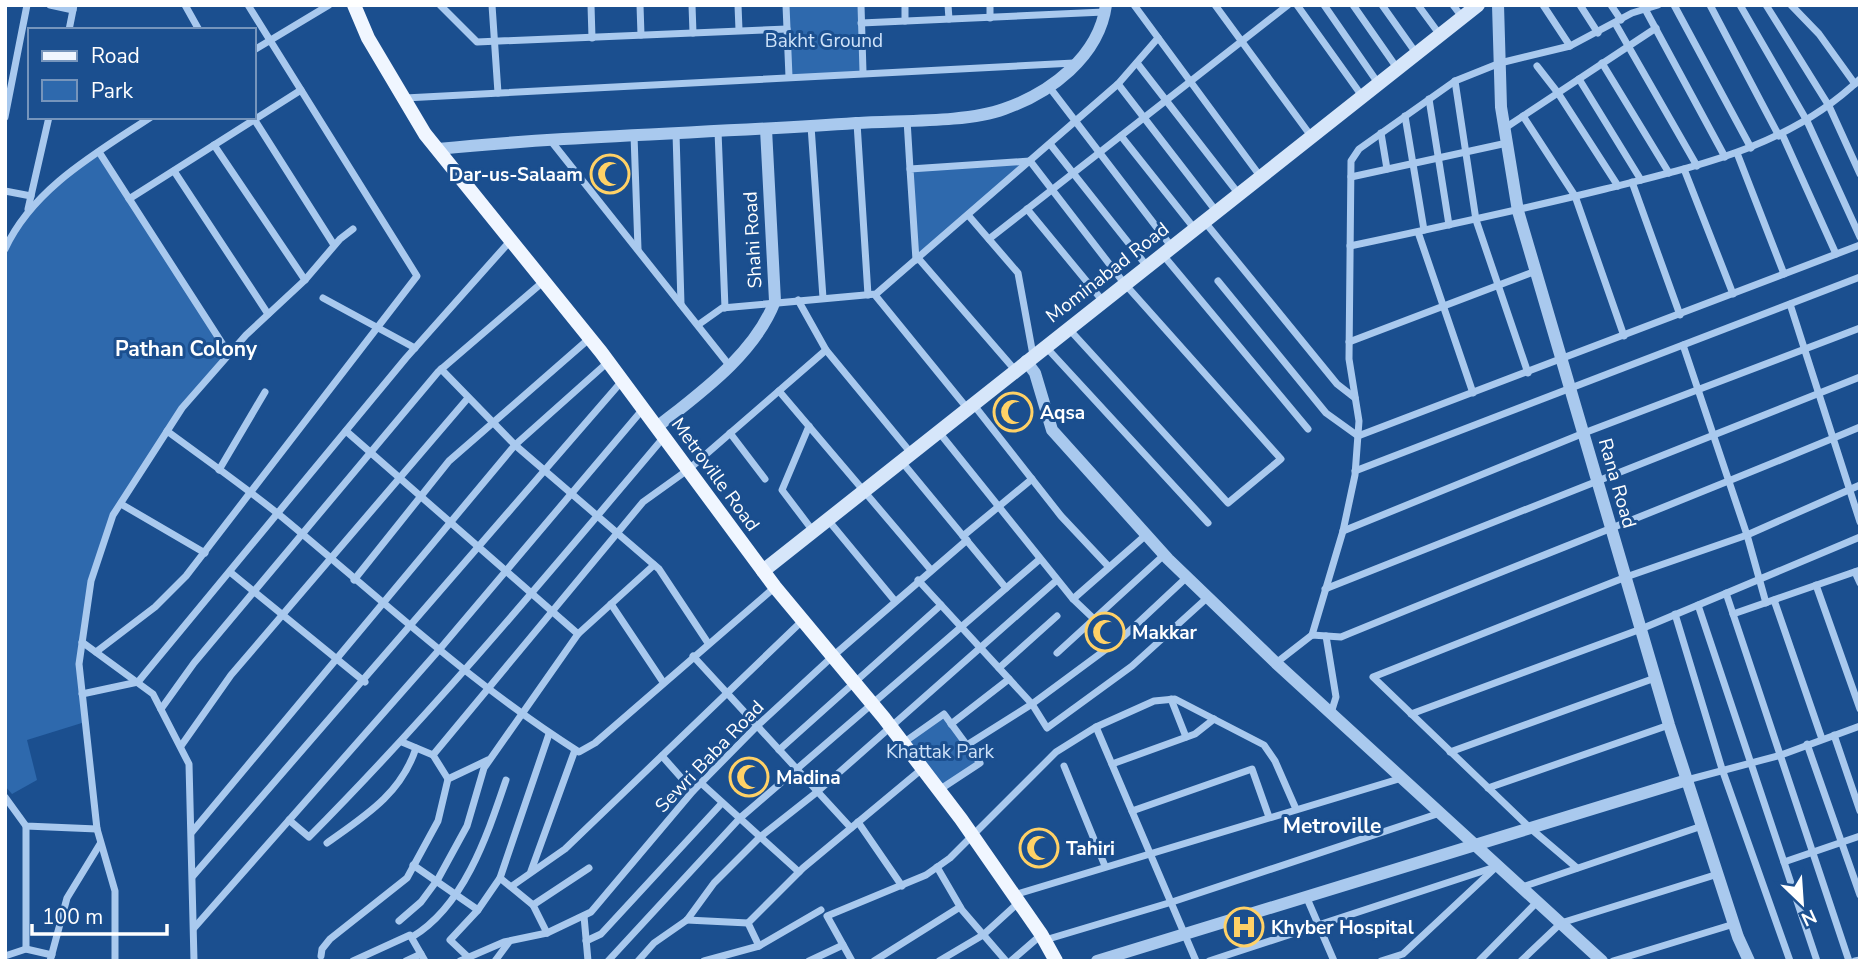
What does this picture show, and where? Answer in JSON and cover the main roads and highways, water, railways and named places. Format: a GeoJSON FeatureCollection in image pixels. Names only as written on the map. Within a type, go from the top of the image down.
{"type":"FeatureCollection","features":[{"type":"Feature","properties":{"kind":"main road","name":"Metroville Road"},"geometry":{"type":"LineString","coordinates":[[354,5],[368,38],[438,149],[590,338],[775,587],[855,682],[939,790],[1043,937],[1056,961]]}},
{"type":"Feature","properties":{"kind":"main road","name":"Mominabad Road"},"geometry":{"type":"LineString","coordinates":[[763,571],[1067,327],[1478,5]]}},
{"type":"Feature","properties":{"kind":"place","name":"Dar-us-Salaam"},"geometry":{"type":"Point","coordinates":[610,174]}},
{"type":"Feature","properties":{"kind":"place","name":"Aqsa"},"geometry":{"type":"Point","coordinates":[1013,412]}},
{"type":"Feature","properties":{"kind":"place","name":"Makkar"},"geometry":{"type":"Point","coordinates":[1105,632]}},
{"type":"Feature","properties":{"kind":"place","name":"Madina"},"geometry":{"type":"Point","coordinates":[749,777]}},
{"type":"Feature","properties":{"kind":"place","name":"Tahiri"},"geometry":{"type":"Point","coordinates":[1039,848]}},
{"type":"Feature","properties":{"kind":"place","name":"Khyber Hospital"},"geometry":{"type":"Point","coordinates":[1244,927]}},
{"type":"Feature","properties":{"kind":"district","name":"Pathan Colony"},"geometry":{"type":"Point","coordinates":[186,349]}},
{"type":"Feature","properties":{"kind":"district","name":"Metroville"},"geometry":{"type":"Point","coordinates":[1332,826]}},
{"type":"Feature","properties":{"kind":"park label","name":"Bakht Ground"},"geometry":{"type":"Point","coordinates":[824,40]}},
{"type":"Feature","properties":{"kind":"park label","name":"Khattak Park"},"geometry":{"type":"Point","coordinates":[940,751]}}]}
